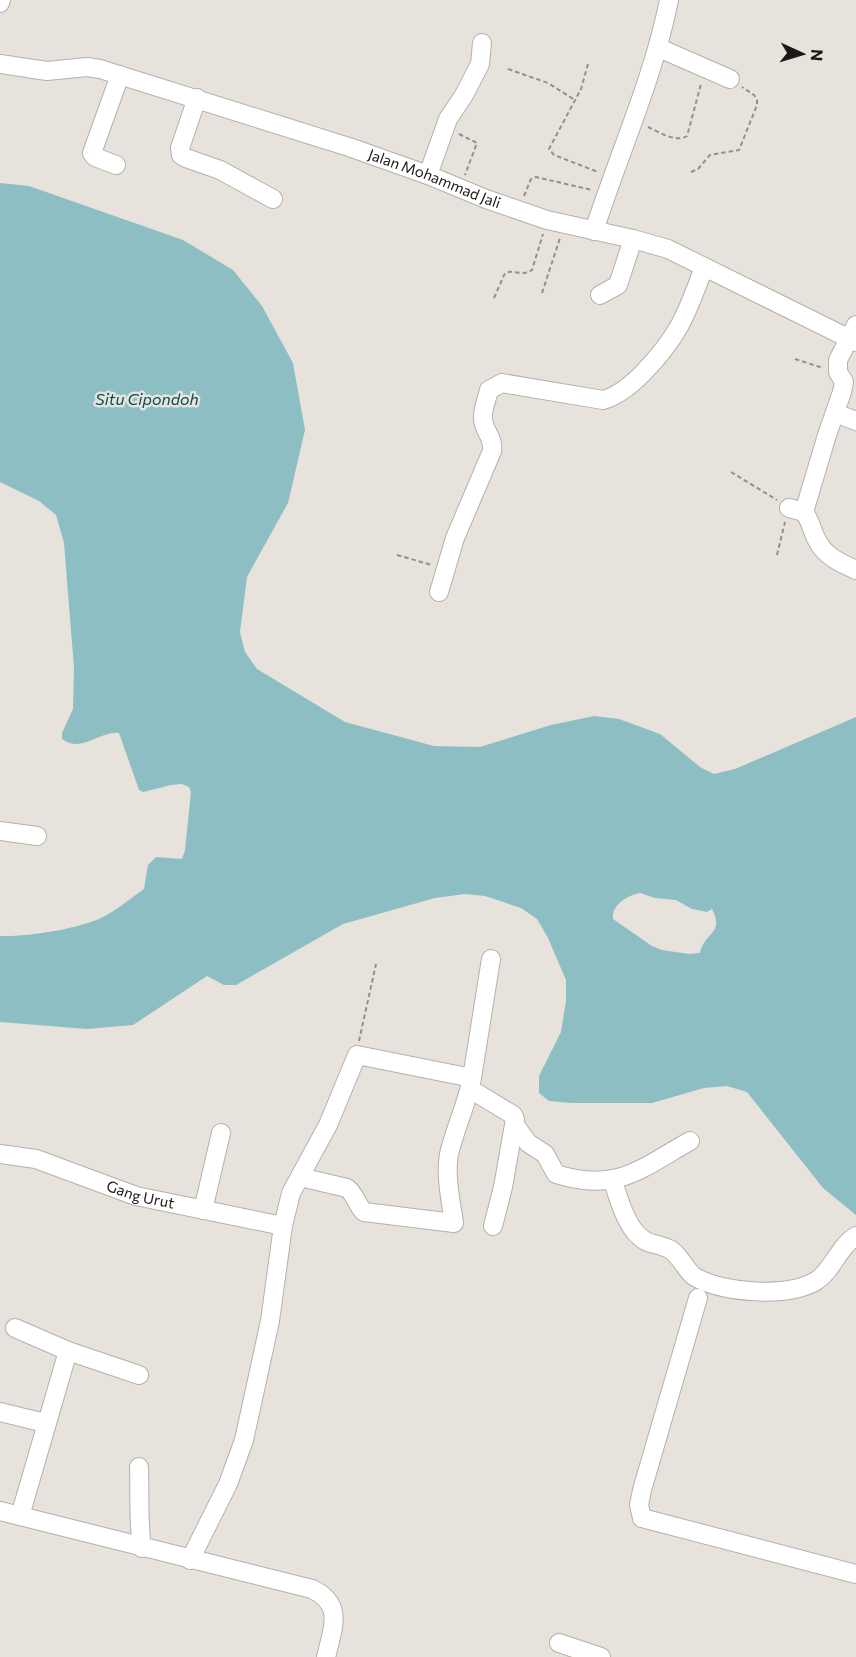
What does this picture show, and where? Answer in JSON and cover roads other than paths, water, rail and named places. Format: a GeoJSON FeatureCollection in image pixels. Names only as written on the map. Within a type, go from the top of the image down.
{"type":"FeatureCollection","features":[{"type":"Feature","properties":{"kind":"street"},"geometry":{"type":"LineString","coordinates":[[594,231],[659,48],[669,0]]}},
{"type":"Feature","properties":{"kind":"street"},"geometry":{"type":"LineString","coordinates":[[428,175],[445,128],[480,64],[482,44]]}},
{"type":"Feature","properties":{"kind":"street"},"geometry":{"type":"LineString","coordinates":[[659,48],[730,79]]}},
{"type":"Feature","properties":{"kind":"street","name":"Jalan Mohammad Jali"},"geometry":{"type":"LineString","coordinates":[[0,64],[47,71],[87,67],[286,126],[428,175],[518,210],[556,222],[668,249],[853,335]]}},
{"type":"Feature","properties":{"kind":"street"},"geometry":{"type":"LineString","coordinates":[[116,165],[95,157],[92,153],[120,75]]}},
{"type":"Feature","properties":{"kind":"street"},"geometry":{"type":"LineString","coordinates":[[197,98],[180,148],[181,155],[233,176],[273,199]]}},
{"type":"Feature","properties":{"kind":"street"},"geometry":{"type":"LineString","coordinates":[[600,295],[618,285],[633,239]]}},
{"type":"Feature","properties":{"kind":"street"},"geometry":{"type":"LineString","coordinates":[[439,592],[455,538],[492,451],[493,441],[483,418],[489,390],[502,383],[603,400],[611,398],[630,386],[668,346],[688,310],[704,267]]}},
{"type":"Feature","properties":{"kind":"street"},"geometry":{"type":"LineString","coordinates":[[853,335],[838,360],[837,372],[844,382],[842,392],[796,510],[825,552],[856,570]]}},
{"type":"Feature","properties":{"kind":"street"},"geometry":{"type":"LineString","coordinates":[[835,413],[856,421]]}},
{"type":"Feature","properties":{"kind":"street"},"geometry":{"type":"LineString","coordinates":[[0,831],[36,836]]}},
{"type":"Feature","properties":{"kind":"street"},"geometry":{"type":"LineString","coordinates":[[300,1177],[347,1188],[353,1192],[358,1206],[364,1212],[454,1223],[448,1179],[449,1155],[471,1084],[490,959]]}},
{"type":"Feature","properties":{"kind":"street"},"geometry":{"type":"LineString","coordinates":[[190,1560],[228,1484],[244,1440],[270,1322],[291,1193],[328,1125],[357,1055],[471,1084],[513,1115],[515,1125],[493,1226]]}},
{"type":"Feature","properties":{"kind":"street"},"geometry":{"type":"LineString","coordinates":[[515,1125],[528,1143],[545,1154],[556,1174],[596,1182],[613,1181],[634,1173],[690,1141]]}},
{"type":"Feature","properties":{"kind":"street"},"geometry":{"type":"LineString","coordinates":[[203,1210],[221,1133]]}},
{"type":"Feature","properties":{"kind":"street","name":"Gang Urut"},"geometry":{"type":"LineString","coordinates":[[0,1154],[36,1159],[136,1196],[284,1227]]}},
{"type":"Feature","properties":{"kind":"street"},"geometry":{"type":"LineString","coordinates":[[613,1181],[620,1203],[633,1229],[647,1244],[667,1248],[684,1262],[692,1276],[711,1284],[777,1292],[798,1288],[817,1280],[856,1236]]}},
{"type":"Feature","properties":{"kind":"street"},"geometry":{"type":"LineString","coordinates":[[698,1298],[642,1490],[639,1505],[642,1518],[856,1575]]}},
{"type":"Feature","properties":{"kind":"street"},"geometry":{"type":"LineString","coordinates":[[15,1328],[68,1351],[139,1375]]}},
{"type":"Feature","properties":{"kind":"street"},"geometry":{"type":"LineString","coordinates":[[20,1516],[45,1423],[68,1351]]}},
{"type":"Feature","properties":{"kind":"street"},"geometry":{"type":"LineString","coordinates":[[0,1412],[45,1423]]}},
{"type":"Feature","properties":{"kind":"street"},"geometry":{"type":"LineString","coordinates":[[139,1467],[141,1508],[139,1525],[142,1548]]}},
{"type":"Feature","properties":{"kind":"street"},"geometry":{"type":"LineString","coordinates":[[0,1511],[312,1589],[324,1595],[331,1603],[334,1613],[334,1625],[326,1657]]}},
{"type":"Feature","properties":{"kind":"street"},"geometry":{"type":"LineString","coordinates":[[559,1643],[601,1657]]}},
{"type":"Feature","properties":{"kind":"water","name":"Situ Cipondoh"},"geometry":{"type":"Polygon","coordinates":[[[0,183],[29,186],[183,240],[233,270],[262,306],[293,363],[305,430],[288,503],[247,577],[240,632],[245,652],[257,669],[345,722],[434,746],[480,747],[551,725],[594,716],[619,719],[660,734],[700,767],[714,774],[735,769],[856,717],[856,1215],[823,1188],[747,1092],[727,1086],[704,1088],[652,1103],[571,1103],[549,1101],[539,1093],[539,1076],[561,1032],[566,1001],[566,980],[537,919],[521,908],[485,896],[465,894],[435,898],[343,924],[236,985],[224,985],[207,976],[133,1025],[87,1029],[0,1022],[0,936],[52,932],[79,926],[112,912],[144,889],[148,865],[156,857],[182,859],[191,792],[189,787],[182,784],[143,792],[139,790],[119,733],[76,744],[62,739],[62,733],[73,709],[74,668],[64,543],[56,515],[39,501],[0,482],[0,183]],[[640,893],[630,896],[621,901],[615,909],[613,919],[652,946],[662,950],[689,954],[700,953],[705,941],[715,928],[712,909],[707,912],[692,909],[676,900],[655,898],[640,893]]]}}]}
